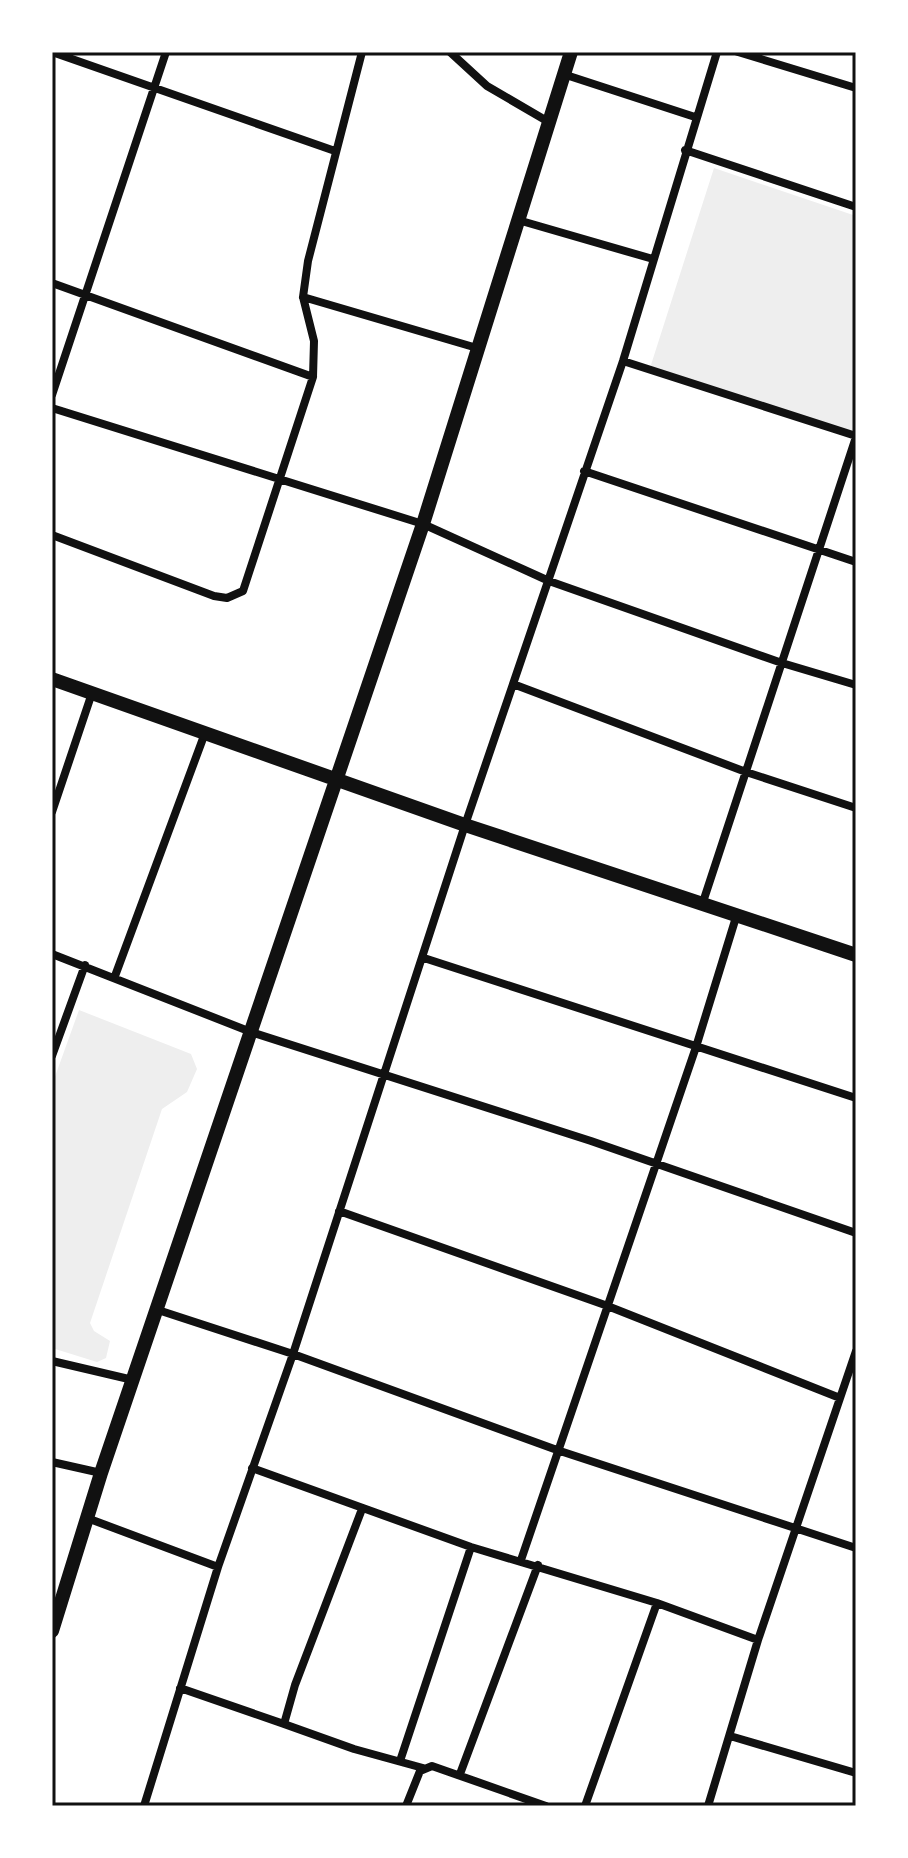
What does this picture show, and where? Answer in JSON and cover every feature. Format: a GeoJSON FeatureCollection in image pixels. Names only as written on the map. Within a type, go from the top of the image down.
{"type":"FeatureCollection","features":[{"type":"Feature","properties":{"kind":"street"},"geometry":{"type":"LineString","coordinates":[[52,52],[154,85],[335,151]]}},
{"type":"Feature","properties":{"kind":"street"},"geometry":{"type":"LineString","coordinates":[[52,395],[83,294],[166,52]]}},
{"type":"Feature","properties":{"kind":"street"},"geometry":{"type":"LineString","coordinates":[[52,535],[214,596],[227,598],[243,591],[313,377],[314,341],[303,297],[316,221],[362,52]]}},
{"type":"Feature","properties":{"kind":"street"},"geometry":{"type":"LineString","coordinates":[[450,52],[487,86],[547,121]]}},
{"type":"Feature","properties":{"kind":"street"},"geometry":{"type":"LineString","coordinates":[[52,1631],[101,1473],[423,524],[571,52]]}},
{"type":"Feature","properties":{"kind":"street"},"geometry":{"type":"LineString","coordinates":[[144,1806],[218,1567],[293,1354],[465,825],[623,361],[717,52]]}},
{"type":"Feature","properties":{"kind":"street"},"geometry":{"type":"LineString","coordinates":[[738,52],[856,88]]}},
{"type":"Feature","properties":{"kind":"street"},"geometry":{"type":"LineString","coordinates":[[563,74],[695,117]]}},
{"type":"Feature","properties":{"kind":"street"},"geometry":{"type":"LineString","coordinates":[[685,150],[856,207]]}},
{"type":"Feature","properties":{"kind":"street"},"geometry":{"type":"LineString","coordinates":[[517,220],[653,259]]}},
{"type":"Feature","properties":{"kind":"street"},"geometry":{"type":"LineString","coordinates":[[52,283],[313,377]]}},
{"type":"Feature","properties":{"kind":"street"},"geometry":{"type":"LineString","coordinates":[[303,297],[477,348]]}},
{"type":"Feature","properties":{"kind":"street"},"geometry":{"type":"LineString","coordinates":[[623,361],[856,436],[703,902]]}},
{"type":"Feature","properties":{"kind":"street"},"geometry":{"type":"LineString","coordinates":[[52,408],[423,524],[549,581],[782,663],[856,685]]}},
{"type":"Feature","properties":{"kind":"street"},"geometry":{"type":"LineString","coordinates":[[584,471],[856,562]]}},
{"type":"Feature","properties":{"kind":"street"},"geometry":{"type":"LineString","coordinates":[[52,679],[465,825],[856,955]]}},
{"type":"Feature","properties":{"kind":"street"},"geometry":{"type":"LineString","coordinates":[[513,684],[746,772],[856,808]]}},
{"type":"Feature","properties":{"kind":"street"},"geometry":{"type":"LineString","coordinates":[[52,812],[92,693]]}},
{"type":"Feature","properties":{"kind":"street"},"geometry":{"type":"LineString","coordinates":[[115,976],[205,733]]}},
{"type":"Feature","properties":{"kind":"street"},"geometry":{"type":"LineString","coordinates":[[521,1560],[605,1305],[696,1047],[737,913]]}},
{"type":"Feature","properties":{"kind":"street"},"geometry":{"type":"LineString","coordinates":[[52,954],[115,976],[251,1032],[654,1163],[856,1233]]}},
{"type":"Feature","properties":{"kind":"street"},"geometry":{"type":"LineString","coordinates":[[424,958],[856,1098]]}},
{"type":"Feature","properties":{"kind":"street"},"geometry":{"type":"LineString","coordinates":[[52,1056],[85,965]]}},
{"type":"Feature","properties":{"kind":"street"},"geometry":{"type":"LineString","coordinates":[[339,1211],[605,1305],[840,1398]]}},
{"type":"Feature","properties":{"kind":"street"},"geometry":{"type":"LineString","coordinates":[[158,1310],[293,1354],[557,1450],[856,1548]]}},
{"type":"Feature","properties":{"kind":"street"},"geometry":{"type":"LineString","coordinates":[[708,1806],[758,1640],[856,1351]]}},
{"type":"Feature","properties":{"kind":"street"},"geometry":{"type":"LineString","coordinates":[[52,1361],[134,1381]]}},
{"type":"Feature","properties":{"kind":"street"},"geometry":{"type":"LineString","coordinates":[[52,1462],[101,1473]]}},
{"type":"Feature","properties":{"kind":"street"},"geometry":{"type":"LineString","coordinates":[[252,1468],[471,1547],[657,1603],[758,1640]]}},
{"type":"Feature","properties":{"kind":"street"},"geometry":{"type":"LineString","coordinates":[[284,1724],[295,1685],[362,1509]]}},
{"type":"Feature","properties":{"kind":"street"},"geometry":{"type":"LineString","coordinates":[[87,1518],[218,1567]]}},
{"type":"Feature","properties":{"kind":"street"},"geometry":{"type":"LineString","coordinates":[[400,1761],[471,1547]]}},
{"type":"Feature","properties":{"kind":"street"},"geometry":{"type":"LineString","coordinates":[[460,1774],[538,1565]]}},
{"type":"Feature","properties":{"kind":"street"},"geometry":{"type":"LineString","coordinates":[[585,1806],[657,1603]]}},
{"type":"Feature","properties":{"kind":"street"},"geometry":{"type":"LineString","coordinates":[[180,1688],[423,1768],[437,1766],[546,1806]]}},
{"type":"Feature","properties":{"kind":"street"},"geometry":{"type":"LineString","coordinates":[[730,1736],[856,1773]]}},
{"type":"Feature","properties":{"kind":"street"},"geometry":{"type":"LineString","coordinates":[[406,1806],[423,1768]]}},
{"type":"Feature","properties":{"kind":"shaded area"},"geometry":{"type":"Polygon","coordinates":[[[714,168],[856,216],[856,436],[650,368],[714,168]]]}},
{"type":"Feature","properties":{"kind":"shaded area"},"geometry":{"type":"Polygon","coordinates":[[[79,1010],[191,1054],[197,1069],[187,1092],[162,1109],[90,1323],[94,1331],[110,1341],[106,1358],[97,1362],[52,1348],[52,1085],[79,1010]]]}}]}
